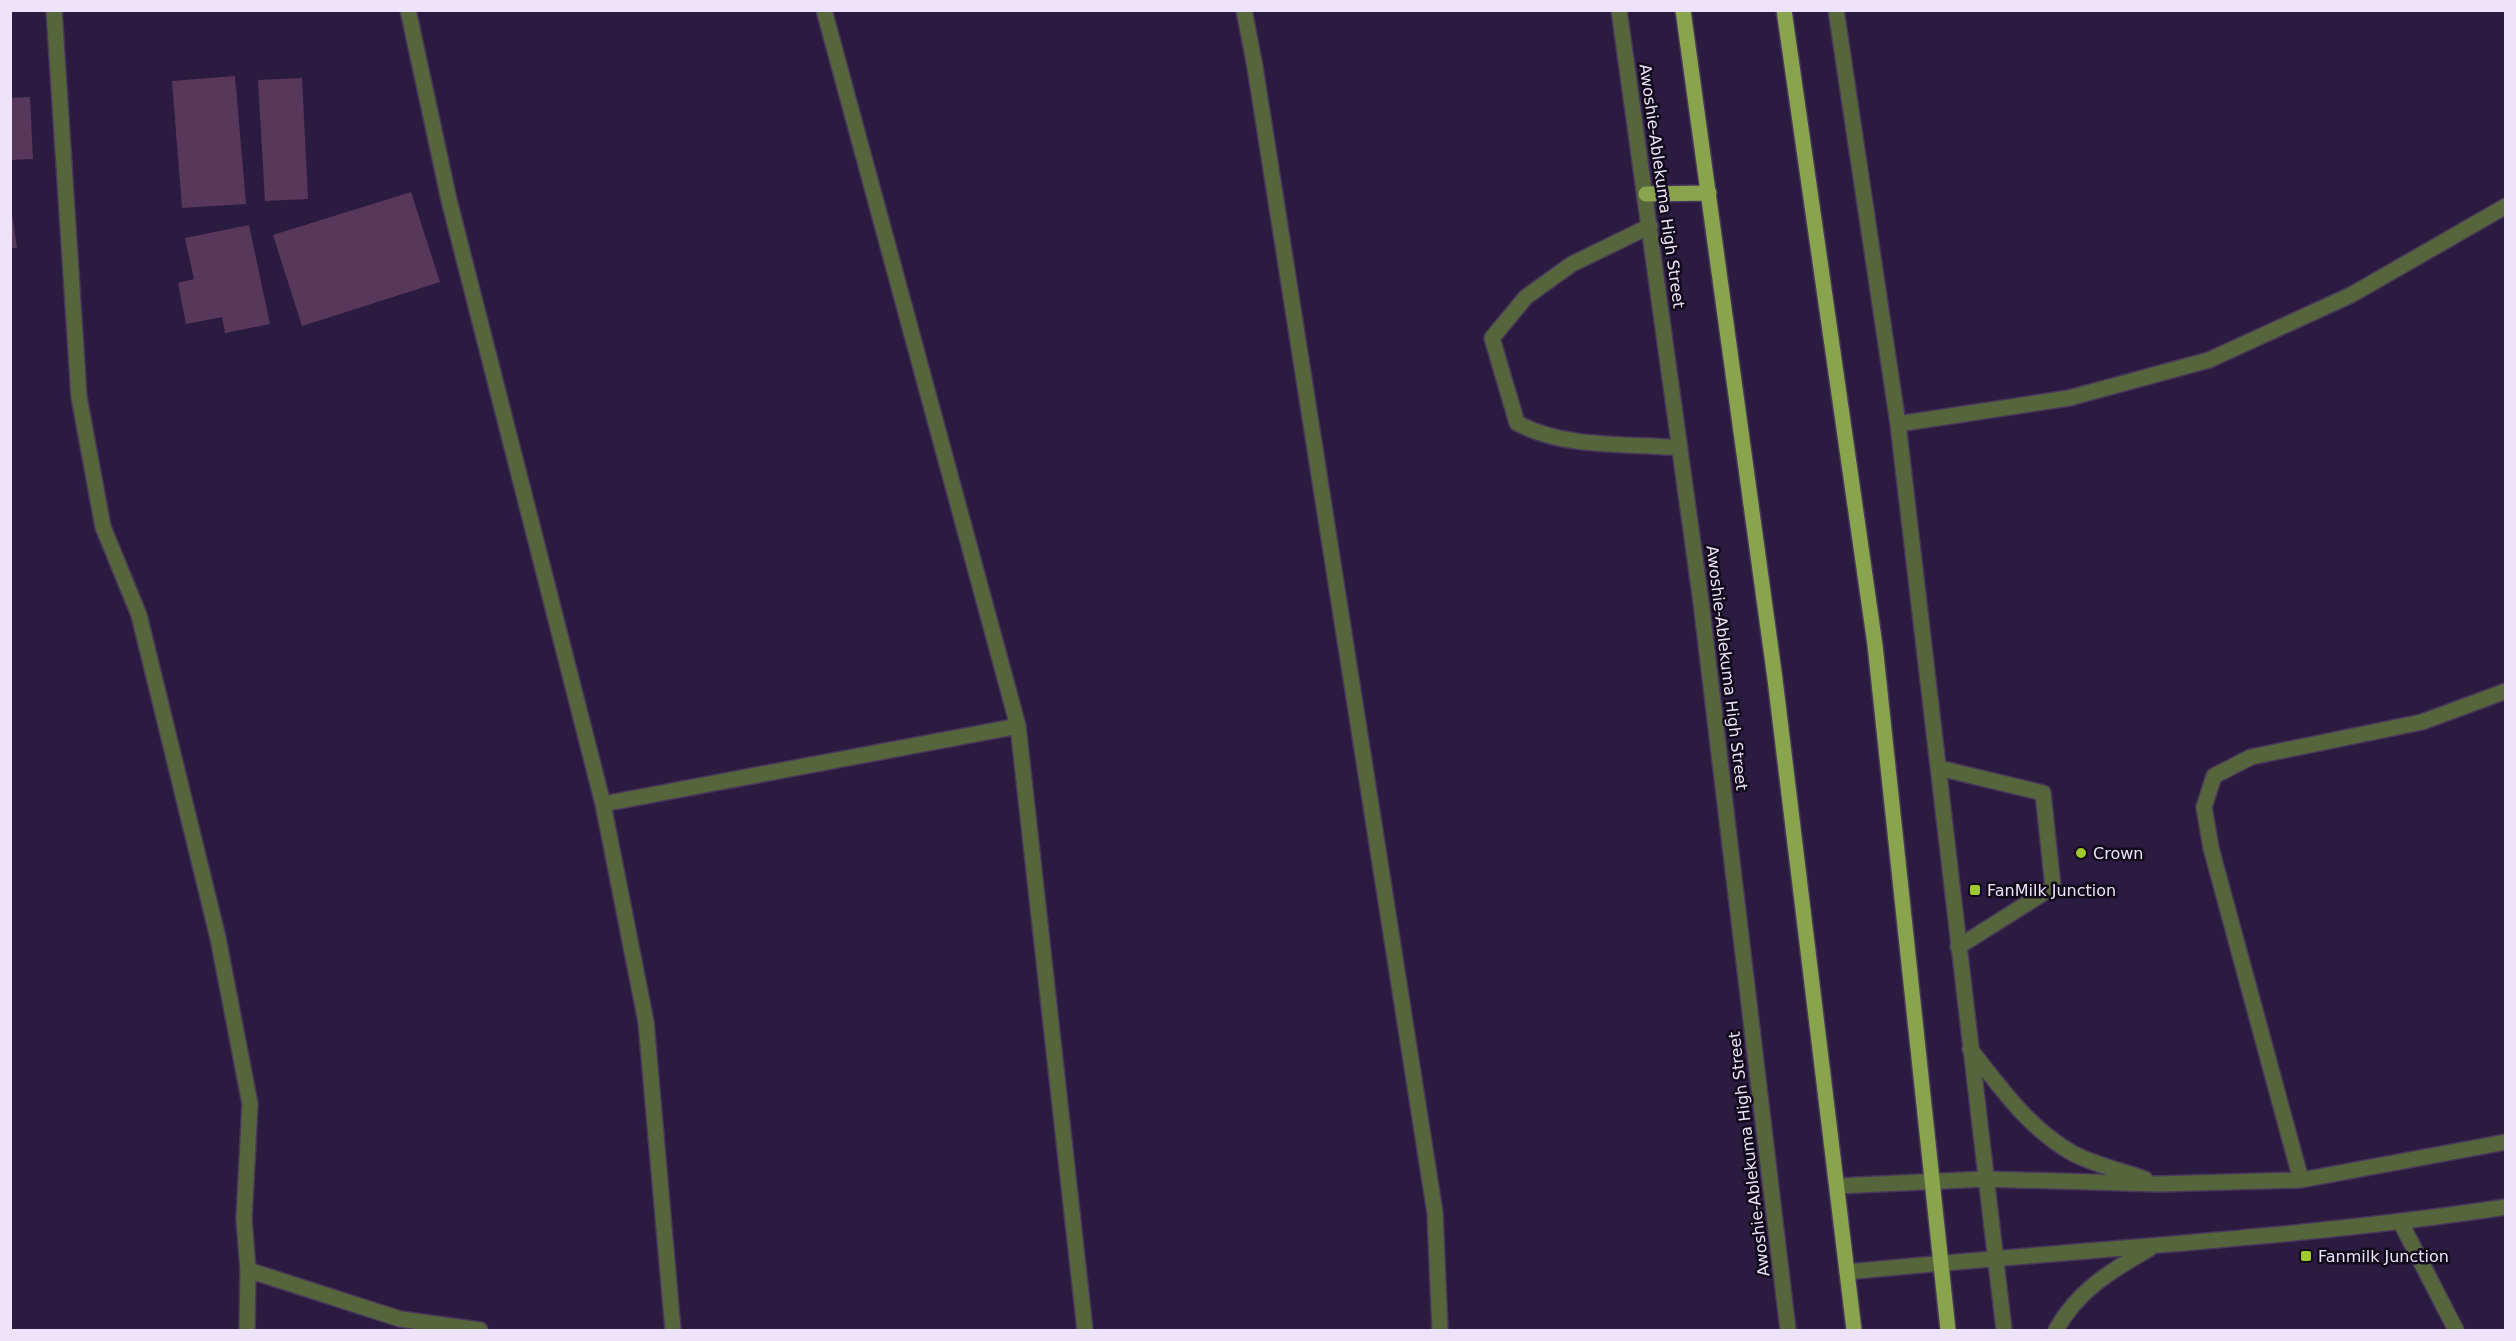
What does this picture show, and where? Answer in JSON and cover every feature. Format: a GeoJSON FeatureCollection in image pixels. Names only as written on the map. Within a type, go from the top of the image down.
{"type":"FeatureCollection","features":[{"type":"Feature","properties":{"kind":"main road"},"geometry":{"type":"LineString","coordinates":[[1683,10],[1775,679],[1854,1330]]}},
{"type":"Feature","properties":{"kind":"main road"},"geometry":{"type":"LineString","coordinates":[[1784,10],[1875,645],[1930,1182],[1948,1330]]}},
{"type":"Feature","properties":{"kind":"main road"},"geometry":{"type":"LineString","coordinates":[[1646,194],[1709,193]]}},
{"type":"Feature","properties":{"kind":"street"},"geometry":{"type":"LineString","coordinates":[[54,10],[80,396],[103,527],[139,615],[218,938],[250,1104],[244,1219],[248,1270],[247,1330]]}},
{"type":"Feature","properties":{"kind":"street"},"geometry":{"type":"LineString","coordinates":[[408,10],[449,200],[603,804],[646,1022],[673,1330]]}},
{"type":"Feature","properties":{"kind":"street"},"geometry":{"type":"LineString","coordinates":[[824,10],[1018,726],[1085,1330]]}},
{"type":"Feature","properties":{"kind":"street"},"geometry":{"type":"LineString","coordinates":[[1244,10],[1257,78],[1435,1214],[1440,1330]]}},
{"type":"Feature","properties":{"kind":"street","name":"Awoshie-Ablekuma High Street"},"geometry":{"type":"LineString","coordinates":[[1619,10],[1701,602],[1788,1330]]}},
{"type":"Feature","properties":{"kind":"street"},"geometry":{"type":"LineString","coordinates":[[1836,10],[1898,424],[2004,1330]]}},
{"type":"Feature","properties":{"kind":"street"},"geometry":{"type":"LineString","coordinates":[[1898,424],[2069,398],[2209,360],[2351,295],[2505,206]]}},
{"type":"Feature","properties":{"kind":"street"},"geometry":{"type":"LineString","coordinates":[[1650,226],[1572,264],[1526,297],[1492,338],[1517,423],[1537,434],[1561,440],[1680,448]]}},
{"type":"Feature","properties":{"kind":"street"},"geometry":{"type":"LineString","coordinates":[[2301,1180],[2211,848],[2204,807],[2214,776],[2251,757],[2422,722],[2505,691]]}},
{"type":"Feature","properties":{"kind":"street"},"geometry":{"type":"LineString","coordinates":[[603,804],[1018,726]]}},
{"type":"Feature","properties":{"kind":"street"},"geometry":{"type":"LineString","coordinates":[[1939,768],[2043,793],[2045,804],[2053,886],[1958,947]]}},
{"type":"Feature","properties":{"kind":"street"},"geometry":{"type":"LineString","coordinates":[[1970,1048],[2019,1111],[2045,1136],[2076,1155],[2159,1184]]}},
{"type":"Feature","properties":{"kind":"street"},"geometry":{"type":"LineString","coordinates":[[1837,1186],[1985,1179],[2159,1184],[2301,1180],[2505,1142]]}},
{"type":"Feature","properties":{"kind":"street"},"geometry":{"type":"LineString","coordinates":[[1847,1272],[1994,1257],[2152,1247],[2401,1223],[2505,1207]]}},
{"type":"Feature","properties":{"kind":"street"},"geometry":{"type":"LineString","coordinates":[[2401,1223],[2457,1330]]}},
{"type":"Feature","properties":{"kind":"street"},"geometry":{"type":"LineString","coordinates":[[2056,1330],[2080,1297],[2103,1275],[2152,1247]]}},
{"type":"Feature","properties":{"kind":"street"},"geometry":{"type":"LineString","coordinates":[[248,1270],[400,1319],[480,1330]]}},
{"type":"Feature","properties":{"kind":"building"},"geometry":{"type":"Polygon","coordinates":[[[235,76],[246,204],[182,208],[172,81],[235,76]]]}},
{"type":"Feature","properties":{"kind":"building"},"geometry":{"type":"Polygon","coordinates":[[[302,78],[308,199],[265,201],[258,80],[302,78]]]}},
{"type":"Feature","properties":{"kind":"building"},"geometry":{"type":"Polygon","coordinates":[[[30,97],[33,159],[10,160],[10,98],[30,97]]]}},
{"type":"Feature","properties":{"kind":"building"},"geometry":{"type":"Polygon","coordinates":[[[411,192],[440,282],[302,326],[273,235],[411,192]]]}},
{"type":"Feature","properties":{"kind":"building"},"geometry":{"type":"Polygon","coordinates":[[[10,200],[17,248],[10,248],[10,200]]]}},
{"type":"Feature","properties":{"kind":"building"},"geometry":{"type":"Polygon","coordinates":[[[249,225],[270,324],[225,333],[222,317],[186,324],[178,283],[194,279],[185,238],[249,225]]]}},
{"type":"Feature","properties":{"kind":"place","name":"Crown"},"geometry":{"type":"Point","coordinates":[2081,853]}},
{"type":"Feature","properties":{"kind":"place","name":"FanMilk Junction"},"geometry":{"type":"Point","coordinates":[1975,890]}},
{"type":"Feature","properties":{"kind":"place","name":"Fanmilk Junction"},"geometry":{"type":"Point","coordinates":[2306,1256]}}]}
